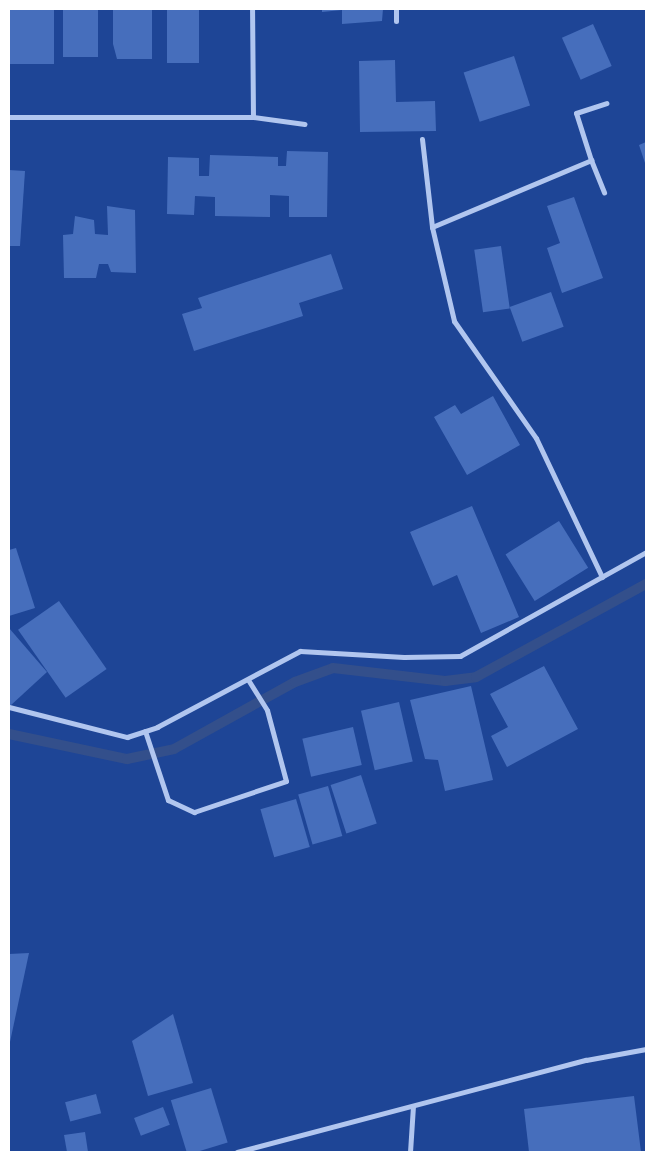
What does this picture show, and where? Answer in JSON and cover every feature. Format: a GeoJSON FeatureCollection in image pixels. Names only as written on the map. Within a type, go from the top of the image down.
{"type":"FeatureCollection","features":[{"type":"Feature","properties":{"kind":"street"},"geometry":{"type":"LineString","coordinates":[[252,9],[254,116]]}},
{"type":"Feature","properties":{"kind":"street"},"geometry":{"type":"LineString","coordinates":[[396,9],[396,21]]}},
{"type":"Feature","properties":{"kind":"street"},"geometry":{"type":"LineString","coordinates":[[604,192],[591,160],[576,113],[606,103]]}},
{"type":"Feature","properties":{"kind":"street"},"geometry":{"type":"LineString","coordinates":[[9,117],[254,116],[305,124]]}},
{"type":"Feature","properties":{"kind":"street"},"geometry":{"type":"LineString","coordinates":[[422,139],[432,227],[454,321],[536,438],[602,577]]}},
{"type":"Feature","properties":{"kind":"street"},"geometry":{"type":"LineString","coordinates":[[432,227],[591,160]]}},
{"type":"Feature","properties":{"kind":"street"},"geometry":{"type":"LineString","coordinates":[[9,707],[127,736],[145,732],[249,681],[300,650],[404,656],[460,656],[646,552]]}},
{"type":"Feature","properties":{"kind":"street"},"geometry":{"type":"LineString","coordinates":[[145,732],[168,800],[194,812],[286,781],[267,710],[249,681]]}},
{"type":"Feature","properties":{"kind":"street"},"geometry":{"type":"LineString","coordinates":[[237,1152],[586,1060],[646,1049]]}},
{"type":"Feature","properties":{"kind":"street"},"geometry":{"type":"LineString","coordinates":[[410,1152],[413,1106]]}},
{"type":"Feature","properties":{"kind":"building"},"geometry":{"type":"Polygon","coordinates":[[[9,9],[54,9],[54,64],[9,64],[9,9]]]}},
{"type":"Feature","properties":{"kind":"building"},"geometry":{"type":"Polygon","coordinates":[[[63,9],[98,9],[98,57],[63,57],[63,9]]]}},
{"type":"Feature","properties":{"kind":"building"},"geometry":{"type":"Polygon","coordinates":[[[113,9],[152,9],[152,59],[117,59],[113,44],[113,9]]]}},
{"type":"Feature","properties":{"kind":"building"},"geometry":{"type":"Polygon","coordinates":[[[167,9],[199,9],[199,63],[167,63],[167,9]]]}},
{"type":"Feature","properties":{"kind":"building"},"geometry":{"type":"Polygon","coordinates":[[[322,9],[383,9],[382,21],[342,24],[342,10],[322,12],[322,9]]]}},
{"type":"Feature","properties":{"kind":"building"},"geometry":{"type":"Polygon","coordinates":[[[593,24],[612,66],[581,80],[562,38],[593,24]]]}},
{"type":"Feature","properties":{"kind":"building"},"geometry":{"type":"Polygon","coordinates":[[[514,56],[530,105],[480,122],[464,72],[514,56]]]}},
{"type":"Feature","properties":{"kind":"building"},"geometry":{"type":"Polygon","coordinates":[[[395,60],[396,102],[435,101],[436,131],[360,132],[359,61],[395,60]]]}},
{"type":"Feature","properties":{"kind":"building"},"geometry":{"type":"Polygon","coordinates":[[[646,142],[646,166],[639,145],[646,142]]]}},
{"type":"Feature","properties":{"kind":"building"},"geometry":{"type":"Polygon","coordinates":[[[287,151],[328,152],[327,217],[289,217],[289,196],[270,195],[270,217],[215,216],[215,197],[195,196],[194,215],[167,214],[168,157],[199,158],[199,176],[209,176],[210,155],[278,157],[278,166],[286,166],[287,151]]]}},
{"type":"Feature","properties":{"kind":"building"},"geometry":{"type":"Polygon","coordinates":[[[9,170],[25,171],[20,246],[9,246],[9,170]]]}},
{"type":"Feature","properties":{"kind":"building"},"geometry":{"type":"Polygon","coordinates":[[[574,197],[603,278],[562,293],[547,248],[560,243],[547,206],[574,197]]]}},
{"type":"Feature","properties":{"kind":"building"},"geometry":{"type":"Polygon","coordinates":[[[107,206],[135,210],[136,273],[111,272],[108,264],[99,264],[96,278],[64,278],[63,235],[73,234],[75,216],[94,220],[95,234],[108,235],[107,206]]]}},
{"type":"Feature","properties":{"kind":"building"},"geometry":{"type":"Polygon","coordinates":[[[501,246],[510,308],[483,312],[474,250],[501,246]]]}},
{"type":"Feature","properties":{"kind":"building"},"geometry":{"type":"Polygon","coordinates":[[[331,254],[343,289],[299,303],[303,316],[194,351],[182,314],[202,308],[198,298],[331,254]]]}},
{"type":"Feature","properties":{"kind":"building"},"geometry":{"type":"Polygon","coordinates":[[[551,292],[564,327],[522,342],[510,307],[551,292]]]}},
{"type":"Feature","properties":{"kind":"building"},"geometry":{"type":"Polygon","coordinates":[[[493,396],[520,445],[467,475],[434,417],[455,405],[461,414],[493,396]]]}},
{"type":"Feature","properties":{"kind":"building"},"geometry":{"type":"Polygon","coordinates":[[[472,506],[519,617],[481,633],[457,575],[433,586],[410,532],[472,506]]]}},
{"type":"Feature","properties":{"kind":"building"},"geometry":{"type":"Polygon","coordinates":[[[559,521],[588,568],[535,601],[506,554],[559,521]]]}},
{"type":"Feature","properties":{"kind":"building"},"geometry":{"type":"Polygon","coordinates":[[[16,548],[35,608],[9,616],[9,550],[16,548]]]}},
{"type":"Feature","properties":{"kind":"building"},"geometry":{"type":"Polygon","coordinates":[[[59,601],[107,669],[66,698],[18,630],[59,601]]]}},
{"type":"Feature","properties":{"kind":"building"},"geometry":{"type":"Polygon","coordinates":[[[9,628],[47,672],[10,706],[9,705],[9,628]]]}},
{"type":"Feature","properties":{"kind":"building"},"geometry":{"type":"Polygon","coordinates":[[[544,666],[578,729],[507,767],[491,736],[508,727],[490,694],[544,666]]]}},
{"type":"Feature","properties":{"kind":"building"},"geometry":{"type":"Polygon","coordinates":[[[471,686],[493,780],[445,791],[438,760],[425,759],[410,700],[471,686]]]}},
{"type":"Feature","properties":{"kind":"building"},"geometry":{"type":"Polygon","coordinates":[[[399,702],[413,761],[375,770],[361,711],[399,702]]]}},
{"type":"Feature","properties":{"kind":"building"},"geometry":{"type":"Polygon","coordinates":[[[353,727],[362,765],[311,777],[302,739],[353,727]]]}},
{"type":"Feature","properties":{"kind":"building"},"geometry":{"type":"Polygon","coordinates":[[[361,775],[377,824],[346,833],[331,785],[361,775]]]}},
{"type":"Feature","properties":{"kind":"building"},"geometry":{"type":"Polygon","coordinates":[[[328,786],[342,836],[313,845],[298,795],[328,786]]]}},
{"type":"Feature","properties":{"kind":"building"},"geometry":{"type":"Polygon","coordinates":[[[296,799],[310,847],[274,857],[260,809],[296,799]]]}},
{"type":"Feature","properties":{"kind":"building"},"geometry":{"type":"Polygon","coordinates":[[[29,953],[10,1042],[9,1042],[9,954],[29,953]]]}},
{"type":"Feature","properties":{"kind":"building"},"geometry":{"type":"Polygon","coordinates":[[[173,1014],[193,1083],[148,1096],[132,1041],[173,1014]]]}},
{"type":"Feature","properties":{"kind":"building"},"geometry":{"type":"Polygon","coordinates":[[[211,1088],[228,1143],[197,1152],[187,1152],[171,1100],[211,1088]]]}},
{"type":"Feature","properties":{"kind":"building"},"geometry":{"type":"Polygon","coordinates":[[[96,1094],[101,1113],[70,1122],[65,1102],[96,1094]]]}},
{"type":"Feature","properties":{"kind":"building"},"geometry":{"type":"Polygon","coordinates":[[[634,1096],[641,1152],[529,1152],[524,1109],[634,1096]]]}},
{"type":"Feature","properties":{"kind":"building"},"geometry":{"type":"Polygon","coordinates":[[[163,1107],[170,1125],[141,1136],[134,1118],[163,1107]]]}},
{"type":"Feature","properties":{"kind":"building"},"geometry":{"type":"Polygon","coordinates":[[[85,1132],[88,1152],[67,1152],[64,1135],[85,1132]]]}},
{"type":"Feature","properties":{"kind":"waterway"},"geometry":{"type":"LineString","coordinates":[[9,734],[127,759],[174,749],[295,682],[333,668],[445,681],[476,677],[646,584]]}}]}
